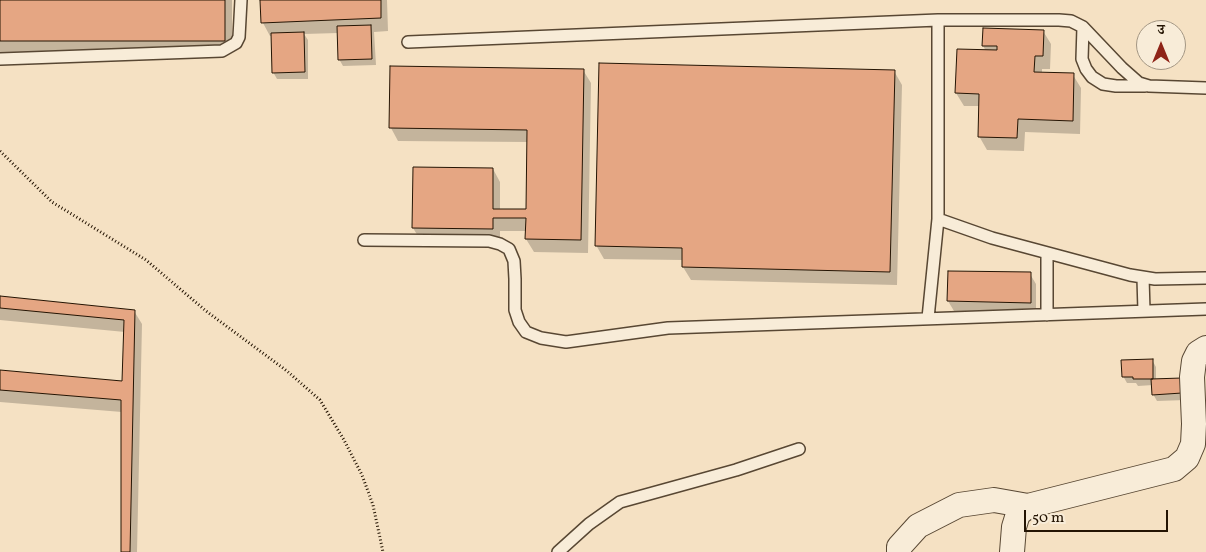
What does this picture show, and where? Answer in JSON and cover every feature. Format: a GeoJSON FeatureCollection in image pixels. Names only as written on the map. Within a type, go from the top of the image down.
{"type":"FeatureCollection","features":[{"type":"Feature","properties":{"kind":"street"},"geometry":{"type":"LineString","coordinates":[[899,552],[899,547],[918,526],[960,505],[994,500],[1028,506],[1174,469],[1187,458],[1193,444],[1192,377],[1194,361],[1198,353],[1206,348]]}},
{"type":"Feature","properties":{"kind":"street"},"geometry":{"type":"LineString","coordinates":[[1012,552],[1014,527],[1018,514],[1028,506]]}},
{"type":"Feature","properties":{"kind":"lane"},"geometry":{"type":"LineString","coordinates":[[0,59],[222,51],[236,43],[239,37],[241,0]]}},
{"type":"Feature","properties":{"kind":"lane"},"geometry":{"type":"LineString","coordinates":[[928,318],[938,219],[938,20]]}},
{"type":"Feature","properties":{"kind":"lane"},"geometry":{"type":"LineString","coordinates":[[408,42],[938,20],[1059,20],[1071,21],[1083,27],[1132,78],[1139,83],[1150,86]]}},
{"type":"Feature","properties":{"kind":"lane"},"geometry":{"type":"LineString","coordinates":[[1083,27],[1082,59],[1092,77],[1103,84],[1206,88]]}},
{"type":"Feature","properties":{"kind":"lane"},"geometry":{"type":"LineString","coordinates":[[938,219],[992,238],[1143,278],[1206,278]]}},
{"type":"Feature","properties":{"kind":"lane"},"geometry":{"type":"LineString","coordinates":[[364,240],[489,241],[500,244],[509,249],[514,261],[514,310],[519,322],[526,332],[541,338],[566,342],[668,328],[1206,309]]}},
{"type":"Feature","properties":{"kind":"lane"},"geometry":{"type":"LineString","coordinates":[[1047,252],[1047,315]]}},
{"type":"Feature","properties":{"kind":"lane"},"geometry":{"type":"LineString","coordinates":[[1143,278],[1144,311]]}},
{"type":"Feature","properties":{"kind":"lane"},"geometry":{"type":"LineString","coordinates":[[558,552],[589,524],[620,502],[736,470],[799,448]]}},
{"type":"Feature","properties":{"kind":"path"},"geometry":{"type":"LineString","coordinates":[[0,150],[52,202],[146,260],[206,310],[287,371],[320,400],[362,475],[379,524],[383,552]]}},
{"type":"Feature","properties":{"kind":"building"},"geometry":{"type":"Polygon","coordinates":[[[0,0],[225,0],[225,41],[0,41],[0,0]]]}},
{"type":"Feature","properties":{"kind":"building"},"geometry":{"type":"Polygon","coordinates":[[[260,0],[381,0],[381,18],[261,23],[260,0]]]}},
{"type":"Feature","properties":{"kind":"building"},"geometry":{"type":"Polygon","coordinates":[[[371,25],[372,59],[338,60],[337,26],[371,25]]]}},
{"type":"Feature","properties":{"kind":"building"},"geometry":{"type":"Polygon","coordinates":[[[983,28],[1044,30],[1043,56],[1035,56],[1034,72],[1074,73],[1073,121],[1018,119],[1017,138],[978,137],[979,94],[955,93],[957,49],[997,50],[997,46],[982,46],[983,28]]]}},
{"type":"Feature","properties":{"kind":"building"},"geometry":{"type":"Polygon","coordinates":[[[304,32],[305,72],[272,73],[271,33],[304,32]]]}},
{"type":"Feature","properties":{"kind":"building"},"geometry":{"type":"Polygon","coordinates":[[[599,63],[895,70],[890,272],[682,267],[682,248],[595,246],[599,63]]]}},
{"type":"Feature","properties":{"kind":"building"},"geometry":{"type":"Polygon","coordinates":[[[390,66],[584,69],[581,240],[525,239],[526,218],[493,218],[493,229],[412,228],[413,167],[493,168],[493,209],[526,209],[527,130],[389,128],[390,66]]]}},
{"type":"Feature","properties":{"kind":"building"},"geometry":{"type":"Polygon","coordinates":[[[948,271],[1031,272],[1031,303],[947,301],[948,271]]]}},
{"type":"Feature","properties":{"kind":"building"},"geometry":{"type":"Polygon","coordinates":[[[0,296],[135,310],[130,552],[121,552],[121,400],[0,390],[0,370],[122,381],[124,320],[0,308],[0,296]]]}},
{"type":"Feature","properties":{"kind":"building"},"geometry":{"type":"Polygon","coordinates":[[[1153,359],[1153,379],[1122,377],[1121,360],[1153,359]]]}},
{"type":"Feature","properties":{"kind":"building"},"geometry":{"type":"Polygon","coordinates":[[[1182,378],[1182,393],[1152,395],[1151,379],[1182,378]]]}}]}
